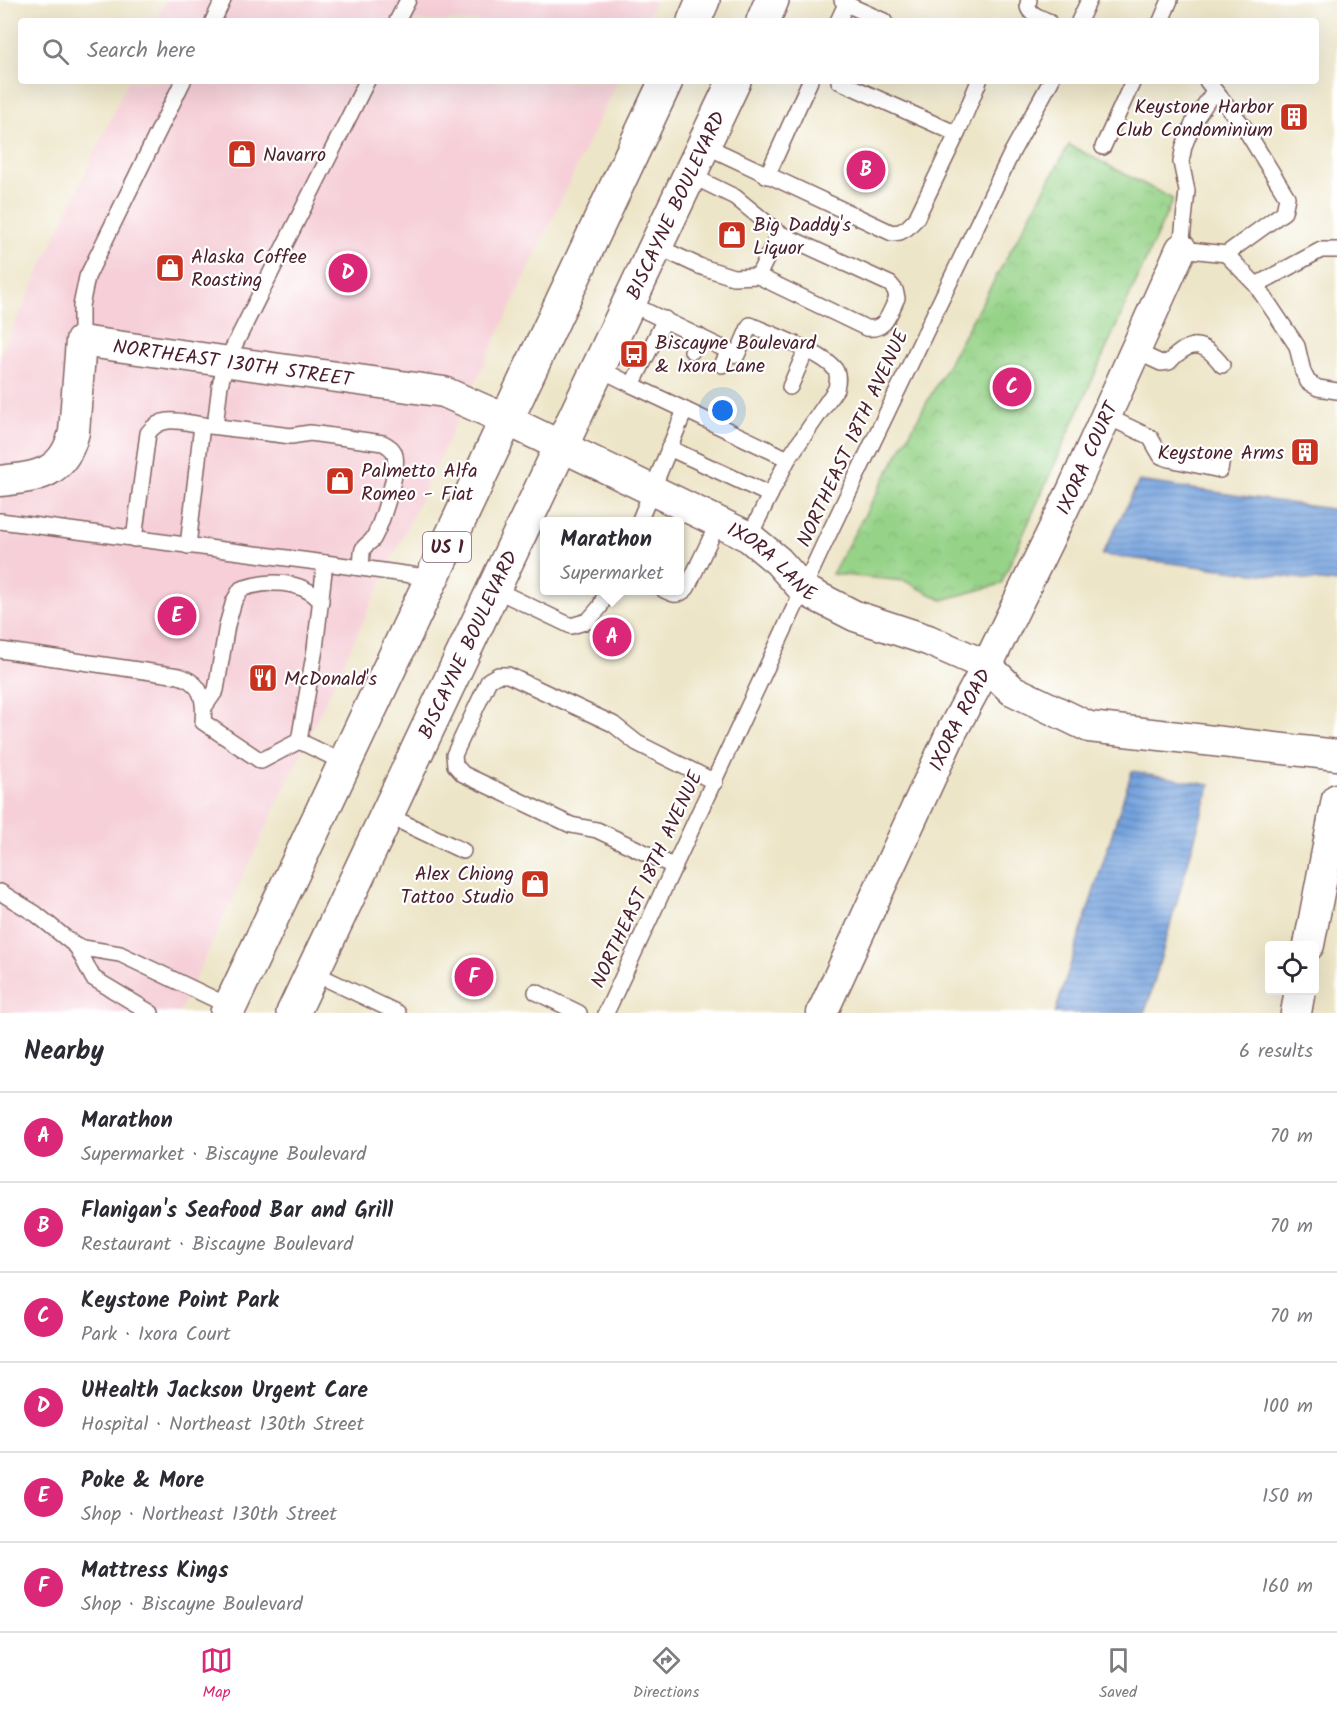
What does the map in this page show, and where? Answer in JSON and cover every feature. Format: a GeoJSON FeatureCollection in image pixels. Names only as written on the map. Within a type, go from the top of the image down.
{"type":"FeatureCollection","features":[{"type":"Feature","properties":{"kind":"main road"},"geometry":{"type":"LineString","coordinates":[[695,18],[703,0]]}},
{"type":"Feature","properties":{"kind":"main road"},"geometry":{"type":"LineString","coordinates":[[764,18],[772,0]]}},
{"type":"Feature","properties":{"kind":"main road","name":"US 1"},"geometry":{"type":"LineString","coordinates":[[234,1011],[345,763],[665,84]]}},
{"type":"Feature","properties":{"kind":"main road","name":"BISCAYNE BOULEVARD"},"geometry":{"type":"LineString","coordinates":[[293,1013],[494,589],[529,527],[561,447],[733,84]]}},
{"type":"Feature","properties":{"kind":"street","name":"IXORA COURT"},"geometry":{"type":"LineString","coordinates":[[987,666],[1068,500],[1181,249]]}},
{"type":"Feature","properties":{"kind":"street","name":"NORTHEAST 130TH STREET"},"geometry":{"type":"LineString","coordinates":[[81,341],[444,392],[561,447]]}},
{"type":"Feature","properties":{"kind":"street"},"geometry":{"type":"LineString","coordinates":[[0,482],[38,475],[52,468],[66,454],[74,432],[81,341]]}},
{"type":"Feature","properties":{"kind":"street","name":"IXORA LANE"},"geometry":{"type":"LineString","coordinates":[[561,447],[749,537],[778,561],[804,590],[855,616],[928,640],[987,666]]}},
{"type":"Feature","properties":{"kind":"street","name":"IXORA ROAD"},"geometry":{"type":"LineString","coordinates":[[822,1013],[951,733],[987,666],[1012,690],[1089,727],[1337,755]]}},
{"type":"Feature","properties":{"kind":"street"},"geometry":{"type":"LineString","coordinates":[[1310,941],[1337,799]]}},
{"type":"Feature","properties":{"kind":"street"},"geometry":{"type":"LineString","coordinates":[[1296,1013],[1299,995]]}},
{"type":"Feature","properties":{"kind":"lane"},"geometry":{"type":"LineString","coordinates":[[214,18],[223,0]]}},
{"type":"Feature","properties":{"kind":"lane"},"geometry":{"type":"LineString","coordinates":[[399,18],[408,0]]}},
{"type":"Feature","properties":{"kind":"lane"},"geometry":{"type":"LineString","coordinates":[[1029,0],[1029,9],[1041,18]]}},
{"type":"Feature","properties":{"kind":"lane"},"geometry":{"type":"LineString","coordinates":[[1080,18],[1089,0]]}},
{"type":"Feature","properties":{"kind":"lane"},"geometry":{"type":"LineString","coordinates":[[1162,18],[1170,0]]}},
{"type":"Feature","properties":{"kind":"lane"},"geometry":{"type":"LineString","coordinates":[[839,18],[844,2],[878,18]]}},
{"type":"Feature","properties":{"kind":"lane"},"geometry":{"type":"LineString","coordinates":[[81,341],[81,306],[87,277],[182,84]]}},
{"type":"Feature","properties":{"kind":"lane"},"geometry":{"type":"LineString","coordinates":[[188,546],[209,426],[227,360],[365,84]]}},
{"type":"Feature","properties":{"kind":"lane"},"geometry":{"type":"LineString","coordinates":[[767,176],[809,84]]}},
{"type":"Feature","properties":{"kind":"lane"},"geometry":{"type":"LineString","coordinates":[[846,84],[957,134]]}},
{"type":"Feature","properties":{"kind":"lane"},"geometry":{"type":"LineString","coordinates":[[704,145],[891,233],[900,232],[916,219],[957,134],[978,84]]}},
{"type":"Feature","properties":{"kind":"lane","name":"NORTHEAST 18TH AVENUE"},"geometry":{"type":"LineString","coordinates":[[606,1013],[1012,152],[1049,84]]}},
{"type":"Feature","properties":{"kind":"lane"},"geometry":{"type":"LineString","coordinates":[[1103,147],[1132,84]]}},
{"type":"Feature","properties":{"kind":"lane"},"geometry":{"type":"LineString","coordinates":[[1226,254],[1284,212],[1287,197],[1244,126],[1211,86],[1184,146],[1181,162],[1187,191],[1181,249],[1226,254],[1256,285],[1297,346],[1303,372],[1308,382],[1318,388],[1337,391]]}},
{"type":"Feature","properties":{"kind":"lane"},"geometry":{"type":"LineString","coordinates":[[656,246],[699,266],[733,277],[758,276],[866,328],[875,329],[883,325],[897,298],[890,284],[779,233],[735,197],[690,175]]}},
{"type":"Feature","properties":{"kind":"lane"},"geometry":{"type":"LineString","coordinates":[[758,276],[779,233]]}},
{"type":"Feature","properties":{"kind":"lane"},"geometry":{"type":"LineString","coordinates":[[1256,285],[1321,250],[1337,250]]}},
{"type":"Feature","properties":{"kind":"lane"},"geometry":{"type":"LineString","coordinates":[[629,303],[737,355],[750,325],[806,350],[832,365],[838,378],[836,389],[788,459],[749,537]]}},
{"type":"Feature","properties":{"kind":"lane"},"geometry":{"type":"LineString","coordinates":[[632,385],[665,319]]}},
{"type":"Feature","properties":{"kind":"lane"},"geometry":{"type":"LineString","coordinates":[[692,351],[699,336]]}},
{"type":"Feature","properties":{"kind":"lane"},"geometry":{"type":"LineString","coordinates":[[1135,351],[1161,363],[1169,362],[1182,348],[1202,347],[1214,354],[1222,365]]}},
{"type":"Feature","properties":{"kind":"lane"},"geometry":{"type":"LineString","coordinates":[[790,387],[806,350]]}},
{"type":"Feature","properties":{"kind":"lane"},"geometry":{"type":"LineString","coordinates":[[722,365],[729,351]]}},
{"type":"Feature","properties":{"kind":"lane"},"geometry":{"type":"LineString","coordinates":[[598,368],[632,385],[671,396],[696,410],[766,440],[788,459]]}},
{"type":"Feature","properties":{"kind":"lane"},"geometry":{"type":"LineString","coordinates":[[641,517],[669,448],[696,410]]}},
{"type":"Feature","properties":{"kind":"lane"},"geometry":{"type":"LineString","coordinates":[[1106,416],[1150,437],[1161,456],[1168,459],[1220,470],[1222,459]]}},
{"type":"Feature","properties":{"kind":"lane"},"geometry":{"type":"LineString","coordinates":[[134,539],[148,433],[154,424],[165,420],[291,436],[310,433],[383,443],[395,454],[396,464],[390,491],[379,527],[372,540],[363,548],[361,568]]}},
{"type":"Feature","properties":{"kind":"lane"},"geometry":{"type":"LineString","coordinates":[[669,448],[770,495]]}},
{"type":"Feature","properties":{"kind":"lane"},"geometry":{"type":"LineString","coordinates":[[0,521],[433,578]]}},
{"type":"Feature","properties":{"kind":"lane"},"geometry":{"type":"LineString","coordinates":[[684,591],[718,522]]}},
{"type":"Feature","properties":{"kind":"lane"},"geometry":{"type":"LineString","coordinates":[[299,741],[315,649],[325,563]]}},
{"type":"Feature","properties":{"kind":"lane"},"geometry":{"type":"LineString","coordinates":[[299,741],[261,761],[203,722],[205,706],[216,690],[227,626],[234,601],[241,589],[259,583],[290,584],[312,592],[321,601]]}},
{"type":"Feature","properties":{"kind":"lane"},"geometry":{"type":"LineString","coordinates":[[494,589],[572,626],[588,621],[600,607],[605,595]]}},
{"type":"Feature","properties":{"kind":"lane"},"geometry":{"type":"LineString","coordinates":[[0,650],[179,676],[191,680],[198,688],[205,706]]}},
{"type":"Feature","properties":{"kind":"lane"},"geometry":{"type":"LineString","coordinates":[[675,867],[597,830],[571,825],[463,774],[455,765],[454,755],[489,680],[498,675],[508,675],[613,724],[637,743],[715,782]]}},
{"type":"Feature","properties":{"kind":"lane"},"geometry":{"type":"LineString","coordinates":[[299,741],[345,763]]}},
{"type":"Feature","properties":{"kind":"lane"},"geometry":{"type":"LineString","coordinates":[[387,815],[463,851]]}},
{"type":"Feature","properties":{"kind":"lane"},"geometry":{"type":"LineString","coordinates":[[0,892],[36,914],[77,947],[93,978],[151,1013]]}},
{"type":"Feature","properties":{"kind":"lane"},"geometry":{"type":"LineString","coordinates":[[77,947],[120,954],[234,1011]]}},
{"type":"Feature","properties":{"kind":"lane"},"geometry":{"type":"LineString","coordinates":[[312,972],[398,1013]]}},
{"type":"Feature","properties":{"kind":"lane"},"geometry":{"type":"LineString","coordinates":[[536,992],[579,1013]]}},
{"type":"Feature","properties":{"kind":"shaded area"},"geometry":{"type":"Polygon","coordinates":[[[166,0],[655,0],[646,18],[157,18],[166,0]]]}},
{"type":"Feature","properties":{"kind":"shaded area"},"geometry":{"type":"Polygon","coordinates":[[[127,84],[616,84],[179,1013],[0,1013],[0,356],[127,84]]]}},
{"type":"Feature","properties":{"kind":"green space"},"geometry":{"type":"Polygon","coordinates":[[[1069,145],[1173,199],[1001,584],[942,600],[905,581],[832,574],[1069,145]]]}},
{"type":"Feature","properties":{"kind":"water"},"geometry":{"type":"Polygon","coordinates":[[[1139,481],[1337,510],[1337,583],[1102,555],[1139,481]]]}},
{"type":"Feature","properties":{"kind":"water"},"geometry":{"type":"Polygon","coordinates":[[[1132,771],[1210,785],[1148,1003],[1144,1013],[1055,1013],[1132,771]]]}},
{"type":"Feature","properties":{"kind":"place","name":"Keystone Harbor Club Condominium"},"geometry":{"type":"Point","coordinates":[1294,117]}},
{"type":"Feature","properties":{"kind":"place","name":"Navarro"},"geometry":{"type":"Point","coordinates":[242,154]}},
{"type":"Feature","properties":{"kind":"place","name":"Flanigan's Seafood Bar and Grill"},"geometry":{"type":"Point","coordinates":[866,170]}},
{"type":"Feature","properties":{"kind":"place","name":"Big Daddy's Liquor"},"geometry":{"type":"Point","coordinates":[732,235]}},
{"type":"Feature","properties":{"kind":"place","name":"Alaska Coffee Roasting"},"geometry":{"type":"Point","coordinates":[170,268]}},
{"type":"Feature","properties":{"kind":"place","name":"UHealth Jackson Urgent Care"},"geometry":{"type":"Point","coordinates":[348,273]}},
{"type":"Feature","properties":{"kind":"place","name":"Biscayne Boulevard & Ixora Lane"},"geometry":{"type":"Point","coordinates":[634,354]}},
{"type":"Feature","properties":{"kind":"place","name":"Keystone Point Park"},"geometry":{"type":"Point","coordinates":[1012,387]}},
{"type":"Feature","properties":{"kind":"place","name":"Keystone Arms"},"geometry":{"type":"Point","coordinates":[1305,452]}},
{"type":"Feature","properties":{"kind":"place","name":"Palmetto Alfa Romeo - Fiat"},"geometry":{"type":"Point","coordinates":[340,481]}},
{"type":"Feature","properties":{"kind":"place","name":"Poke & More"},"geometry":{"type":"Point","coordinates":[177,616]}},
{"type":"Feature","properties":{"kind":"place","name":"Marathon"},"geometry":{"type":"Point","coordinates":[612,637]}},
{"type":"Feature","properties":{"kind":"place","name":"McDonald's"},"geometry":{"type":"Point","coordinates":[263,678]}},
{"type":"Feature","properties":{"kind":"place","name":"Alex Chiong Tattoo Studio"},"geometry":{"type":"Point","coordinates":[535,884]}},
{"type":"Feature","properties":{"kind":"place","name":"Mattress Kings"},"geometry":{"type":"Point","coordinates":[474,977]}}]}
